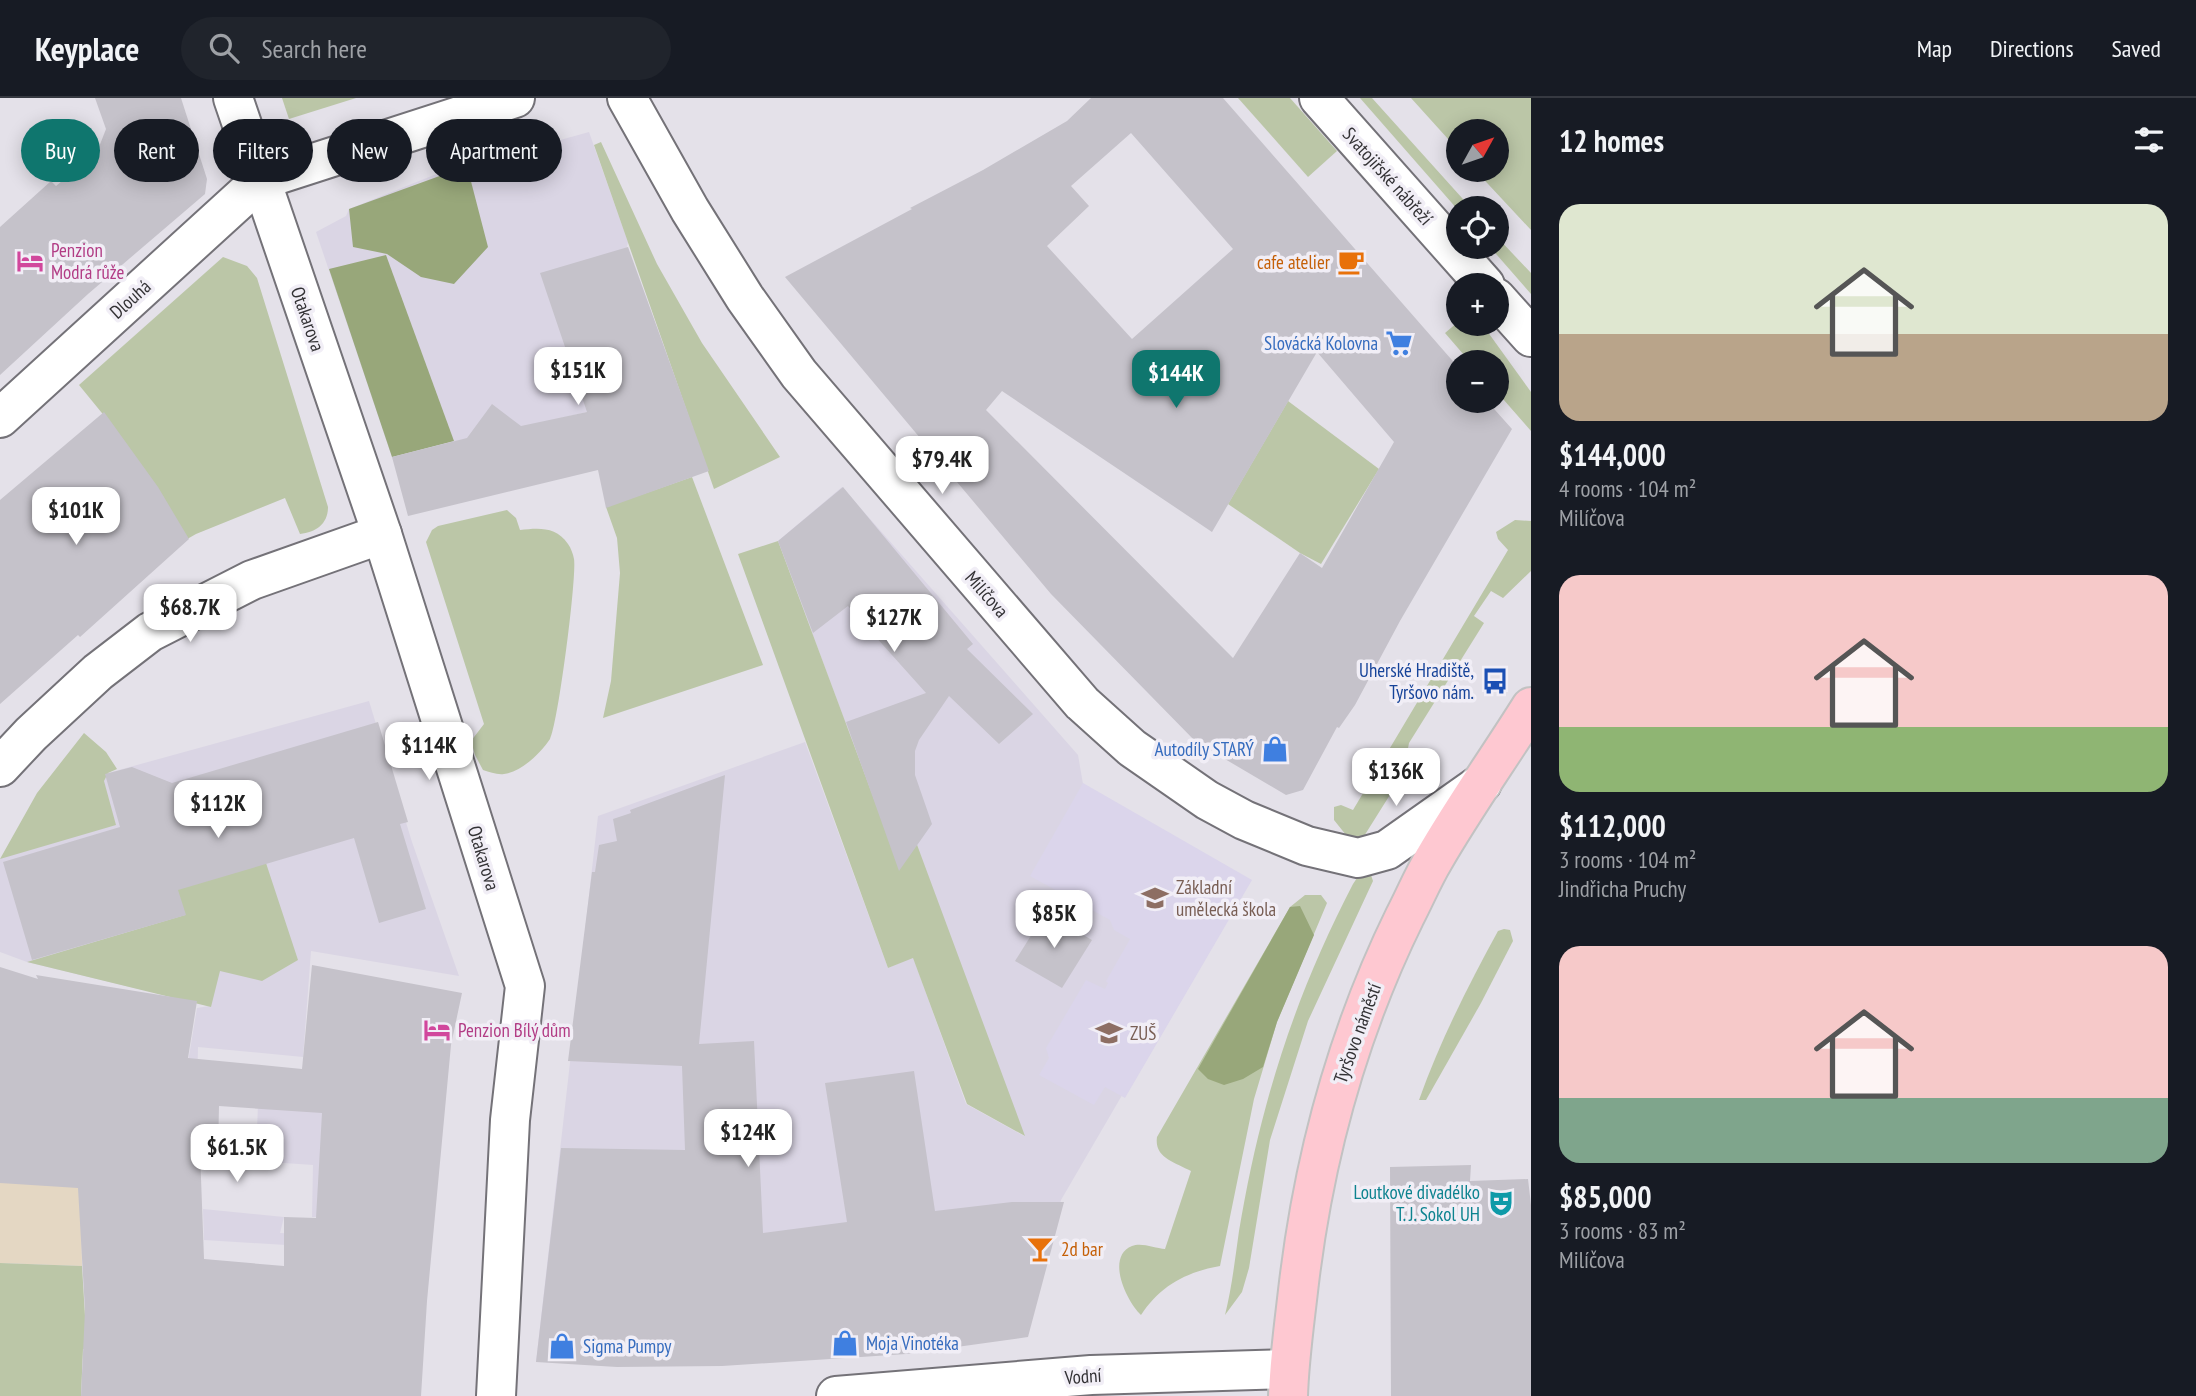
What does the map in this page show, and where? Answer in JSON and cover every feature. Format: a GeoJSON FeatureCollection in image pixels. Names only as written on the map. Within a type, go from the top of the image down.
{"type":"FeatureCollection","features":[{"type":"Feature","properties":{"kind":"main road","name":"Tyršovo náměstí"},"geometry":{"type":"LineString","coordinates":[[1288,1382],[1307,1227],[1324,1139],[1359,1021],[1390,947],[1433,860],[1531,707]]}},
{"type":"Feature","properties":{"kind":"street","name":"Otakarova"},"geometry":{"type":"LineString","coordinates":[[233,98],[240,119]]}},
{"type":"Feature","properties":{"kind":"street"},"geometry":{"type":"LineString","coordinates":[[313,163],[515,98]]}},
{"type":"Feature","properties":{"kind":"street","name":"Milíčova"},"geometry":{"type":"LineString","coordinates":[[627,98],[731,276],[799,374],[1082,702],[1132,748],[1207,800],[1244,820],[1307,846],[1358,858],[1387,849],[1485,780]]}},
{"type":"Feature","properties":{"kind":"street","name":"Svatojiřské nábřeží"},"geometry":{"type":"LineString","coordinates":[[1319,98],[1474,273]]}},
{"type":"Feature","properties":{"kind":"street","name":"Dlouhá"},"geometry":{"type":"LineString","coordinates":[[1,415],[259,182]]}},
{"type":"Feature","properties":{"kind":"street","name":"Otakarova"},"geometry":{"type":"LineString","coordinates":[[262,182],[383,534],[525,986],[510,1120],[496,1396]]}},
{"type":"Feature","properties":{"kind":"street"},"geometry":{"type":"LineString","coordinates":[[1509,312],[1531,337]]}},
{"type":"Feature","properties":{"kind":"street"},"geometry":{"type":"LineString","coordinates":[[0,767],[39,726],[98,672],[150,632],[252,580],[383,534]]}},
{"type":"Feature","properties":{"kind":"street","name":"Vodní"},"geometry":{"type":"LineString","coordinates":[[836,1396],[1091,1376],[1288,1382]]}},
{"type":"Feature","properties":{"kind":"shaded area"},"geometry":{"type":"Polygon","coordinates":[[[589,132],[628,242],[587,412],[392,457],[316,232],[346,216],[349,209],[426,178],[426,182],[562,182],[562,139],[589,132]]]}},
{"type":"Feature","properties":{"kind":"shaded area"},"geometry":{"type":"Polygon","coordinates":[[[842,487],[1078,755],[1083,784],[1248,879],[1061,1200],[1024,1334],[891,1351],[536,1362],[598,816],[805,742],[888,968],[913,957],[966,1104],[1024,1136],[893,851],[778,541],[842,487]]]}},
{"type":"Feature","properties":{"kind":"shaded area"},"geometry":{"type":"Polygon","coordinates":[[[369,701],[412,842],[459,976],[311,951],[303,1057],[198,1047],[197,1089],[184,1086],[197,1008],[209,1006],[27,962],[0,952],[0,859],[108,773],[369,701]]]}},
{"type":"Feature","properties":{"kind":"shaded area","name":"Základní umělecká škola"},"geometry":{"type":"Polygon","coordinates":[[[1083,783],[1252,880],[1125,1098],[1105,1087],[1094,1105],[1039,1075],[1049,1058],[1046,1048],[1086,980],[1105,989],[1108,983],[1106,981],[1130,939],[1114,930],[1110,920],[1030,876],[1083,783]]]}},
{"type":"Feature","properties":{"kind":"shaded area"},"geometry":{"type":"Polygon","coordinates":[[[316,1061],[430,1219],[312,1217],[313,1165],[256,1161],[258,1103],[316,1061]]]}},
{"type":"Feature","properties":{"kind":"shaded area"},"geometry":{"type":"Polygon","coordinates":[[[80,1139],[82,1266],[0,1263],[0,1180],[80,1139]]]}},
{"type":"Feature","properties":{"kind":"shaded area"},"geometry":{"type":"Polygon","coordinates":[[[203,1209],[284,1217],[280,1233],[303,1234],[302,1246],[204,1240],[203,1209]]]}},
{"type":"Feature","properties":{"kind":"green space"},"geometry":{"type":"Polygon","coordinates":[[[282,98],[356,98],[289,119],[282,98]]]}},
{"type":"Feature","properties":{"kind":"green space"},"geometry":{"type":"Polygon","coordinates":[[[1238,98],[1290,98],[1337,151],[1308,177],[1238,98]]]}},
{"type":"Feature","properties":{"kind":"green space"},"geometry":{"type":"Polygon","coordinates":[[[1360,98],[1372,98],[1460,196],[1446,196],[1360,98]]]}},
{"type":"Feature","properties":{"kind":"green space"},"geometry":{"type":"Polygon","coordinates":[[[1411,98],[1531,98],[1531,230],[1509,206],[1509,196],[1499,196],[1486,182],[1509,182],[1509,119],[1446,119],[1446,137],[1411,98]]]}},
{"type":"Feature","properties":{"kind":"green space"},"geometry":{"type":"Polygon","coordinates":[[[601,142],[657,264],[702,343],[780,457],[714,489],[594,145],[601,142]]]}},
{"type":"Feature","properties":{"kind":"green space"},"geometry":{"type":"Polygon","coordinates":[[[426,181],[471,182],[488,247],[454,284],[421,277],[387,254],[353,247],[349,209],[426,181]]]}},
{"type":"Feature","properties":{"kind":"green space"},"geometry":{"type":"Polygon","coordinates":[[[1509,250],[1531,273],[1531,294],[1500,259],[1509,259],[1509,250]]]}},
{"type":"Feature","properties":{"kind":"green space"},"geometry":{"type":"Polygon","coordinates":[[[386,255],[454,441],[392,457],[329,269],[386,255]]]}},
{"type":"Feature","properties":{"kind":"green space"},"geometry":{"type":"Polygon","coordinates":[[[223,257],[247,266],[257,278],[328,507],[326,518],[320,526],[300,534],[285,498],[182,542],[115,429],[79,385],[223,257]]]}},
{"type":"Feature","properties":{"kind":"green space"},"geometry":{"type":"Polygon","coordinates":[[[1448,336],[1491,336],[1501,350],[1460,350],[1448,336]]]}},
{"type":"Feature","properties":{"kind":"green space"},"geometry":{"type":"Polygon","coordinates":[[[1509,361],[1531,392],[1531,431],[1509,406],[1509,361]]]}},
{"type":"Feature","properties":{"kind":"green space"},"geometry":{"type":"Polygon","coordinates":[[[1288,401],[1379,469],[1321,564],[1300,553],[1228,504],[1288,401]]]}},
{"type":"Feature","properties":{"kind":"green space"},"geometry":{"type":"Polygon","coordinates":[[[692,477],[763,665],[603,718],[611,681],[620,573],[617,538],[606,507],[692,477]]]}},
{"type":"Feature","properties":{"kind":"green space"},"geometry":{"type":"Polygon","coordinates":[[[507,510],[516,518],[520,530],[552,531],[563,538],[574,559],[574,571],[562,681],[550,739],[524,766],[501,774],[483,770],[475,755],[471,741],[484,724],[426,542],[432,530],[438,526],[507,510]]]}},
{"type":"Feature","properties":{"kind":"green space"},"geometry":{"type":"Polygon","coordinates":[[[1515,520],[1531,521],[1531,571],[1503,598],[1491,591],[1474,616],[1484,623],[1409,743],[1403,774],[1361,841],[1346,835],[1334,820],[1334,807],[1341,805],[1353,810],[1508,550],[1498,539],[1496,532],[1515,520]]]}},
{"type":"Feature","properties":{"kind":"green space"},"geometry":{"type":"Polygon","coordinates":[[[778,541],[893,850],[916,842],[1025,1136],[967,1104],[913,958],[888,968],[738,554],[778,541]]]}},
{"type":"Feature","properties":{"kind":"green space"},"geometry":{"type":"Polygon","coordinates":[[[84,733],[106,752],[117,769],[108,773],[104,781],[116,825],[0,859],[37,793],[84,733]]]}},
{"type":"Feature","properties":{"kind":"green space"},"geometry":{"type":"Polygon","coordinates":[[[265,860],[298,960],[262,981],[220,971],[211,1007],[27,962],[185,915],[177,889],[265,860]]]}},
{"type":"Feature","properties":{"kind":"green space"},"geometry":{"type":"Polygon","coordinates":[[[1359,875],[1371,875],[1373,881],[1308,1021],[1270,1140],[1249,1268],[1242,1292],[1225,1315],[1248,1184],[1274,1077],[1315,965],[1353,884],[1359,875]]]}},
{"type":"Feature","properties":{"kind":"green space"},"geometry":{"type":"Polygon","coordinates":[[[1305,895],[1321,895],[1327,903],[1277,1022],[1254,1099],[1220,1266],[1185,1276],[1165,1288],[1141,1315],[1135,1309],[1121,1280],[1120,1260],[1124,1252],[1136,1245],[1165,1249],[1191,1171],[1162,1155],[1157,1137],[1290,907],[1305,895]]]}},
{"type":"Feature","properties":{"kind":"green space"},"geometry":{"type":"Polygon","coordinates":[[[1300,906],[1314,935],[1277,1022],[1263,1067],[1243,1079],[1224,1085],[1208,1079],[1198,1069],[1290,907],[1300,906]]]}},
{"type":"Feature","properties":{"kind":"green space"},"geometry":{"type":"Polygon","coordinates":[[[1510,930],[1513,941],[1426,1100],[1419,1100],[1465,993],[1498,931],[1510,930]]]}},
{"type":"Feature","properties":{"kind":"green space"},"geometry":{"type":"Polygon","coordinates":[[[0,1263],[82,1266],[87,1349],[83,1349],[81,1396],[0,1396],[0,1263]]]}},
{"type":"Feature","properties":{"kind":"building"},"geometry":{"type":"Polygon","coordinates":[[[95,98],[181,98],[188,119],[114,119],[114,182],[199,182],[199,154],[207,179],[205,194],[88,294],[0,375],[0,227],[50,182],[56,186],[61,182],[100,182],[100,144],[106,129],[95,98]]]}},
{"type":"Feature","properties":{"kind":"building"},"geometry":{"type":"Polygon","coordinates":[[[1091,98],[1223,98],[1446,353],[1446,413],[1498,413],[1512,429],[1400,621],[1355,705],[1339,728],[1337,727],[1303,790],[1286,795],[1196,742],[1051,594],[785,277],[983,170],[1067,121],[1091,98]],[[1131,133],[1071,186],[1089,206],[1047,246],[1132,339],[1233,249],[1131,133]],[[1317,352],[1212,532],[1002,391],[986,410],[1233,658],[1300,553],[1322,568],[1394,442],[1317,352]]]}},
{"type":"Feature","properties":{"kind":"building"},"geometry":{"type":"Polygon","coordinates":[[[628,247],[709,471],[606,508],[598,470],[408,516],[392,457],[467,438],[492,404],[521,426],[587,412],[540,273],[628,247]]]}},
{"type":"Feature","properties":{"kind":"building"},"geometry":{"type":"Polygon","coordinates":[[[104,412],[158,487],[189,539],[80,637],[78,635],[0,704],[0,500],[104,412]]]}},
{"type":"Feature","properties":{"kind":"building"},"geometry":{"type":"Polygon","coordinates":[[[843,487],[973,644],[967,649],[1033,714],[999,744],[949,696],[919,740],[915,751],[915,775],[932,824],[899,871],[846,722],[926,693],[848,606],[813,633],[778,541],[843,487]]]}},
{"type":"Feature","properties":{"kind":"building"},"geometry":{"type":"Polygon","coordinates":[[[378,722],[408,822],[400,824],[426,909],[379,923],[354,838],[178,890],[186,915],[32,960],[3,862],[120,827],[105,774],[132,767],[172,783],[378,722]]]}},
{"type":"Feature","properties":{"kind":"building"},"geometry":{"type":"Polygon","coordinates":[[[725,775],[699,1044],[754,1041],[763,1233],[847,1222],[825,1083],[914,1071],[935,1211],[1012,1202],[1064,1202],[1028,1337],[906,1354],[722,1366],[617,1367],[536,1362],[561,1148],[685,1150],[682,1066],[568,1061],[592,872],[595,872],[599,845],[617,841],[613,819],[631,813],[630,810],[725,775]]]}},
{"type":"Feature","properties":{"kind":"building"},"geometry":{"type":"Polygon","coordinates":[[[1045,913],[1092,940],[1062,988],[1015,961],[1045,913]]]}},
{"type":"Feature","properties":{"kind":"building"},"geometry":{"type":"Polygon","coordinates":[[[312,965],[462,993],[451,1045],[427,1301],[421,1396],[81,1396],[85,1310],[78,1188],[0,1183],[0,967],[38,979],[36,975],[197,1001],[188,1058],[302,1069],[312,965]],[[219,1106],[218,1151],[200,1151],[204,1259],[284,1266],[284,1217],[316,1218],[322,1113],[219,1106]]]}},
{"type":"Feature","properties":{"kind":"building"},"geometry":{"type":"Polygon","coordinates":[[[1471,1165],[1470,1181],[1528,1179],[1531,1205],[1531,1396],[1391,1396],[1390,1167],[1471,1165]]]}},
{"type":"Feature","properties":{"kind":"place","name":"Penzion Modrá růže"},"geometry":{"type":"Point","coordinates":[30,261]}},
{"type":"Feature","properties":{"kind":"place","name":"cafe atelier"},"geometry":{"type":"Point","coordinates":[1351,262]}},
{"type":"Feature","properties":{"kind":"place","name":"Slovácká Kolovna"},"geometry":{"type":"Point","coordinates":[1399,343]}},
{"type":"Feature","properties":{"kind":"place","name":"Uherské Hradiště, Tyršovo nám."},"geometry":{"type":"Point","coordinates":[1495,681]}},
{"type":"Feature","properties":{"kind":"place","name":"Autodíly STARÝ"},"geometry":{"type":"Point","coordinates":[1275,749]}},
{"type":"Feature","properties":{"kind":"place","name":"Základní umělecká škola"},"geometry":{"type":"Point","coordinates":[1155,898]}},
{"type":"Feature","properties":{"kind":"place","name":"Penzion Bílý dům"},"geometry":{"type":"Point","coordinates":[437,1030]}},
{"type":"Feature","properties":{"kind":"place","name":"ZUŠ"},"geometry":{"type":"Point","coordinates":[1109,1033]}},
{"type":"Feature","properties":{"kind":"place","name":"Loutkové divadélko T. J. Sokol UH"},"geometry":{"type":"Point","coordinates":[1501,1203]}},
{"type":"Feature","properties":{"kind":"place","name":"2d bar"},"geometry":{"type":"Point","coordinates":[1040,1249]}},
{"type":"Feature","properties":{"kind":"place","name":"Moja Vinotéka"},"geometry":{"type":"Point","coordinates":[845,1343]}},
{"type":"Feature","properties":{"kind":"place","name":"Sigma Pumpy"},"geometry":{"type":"Point","coordinates":[562,1346]}}]}
